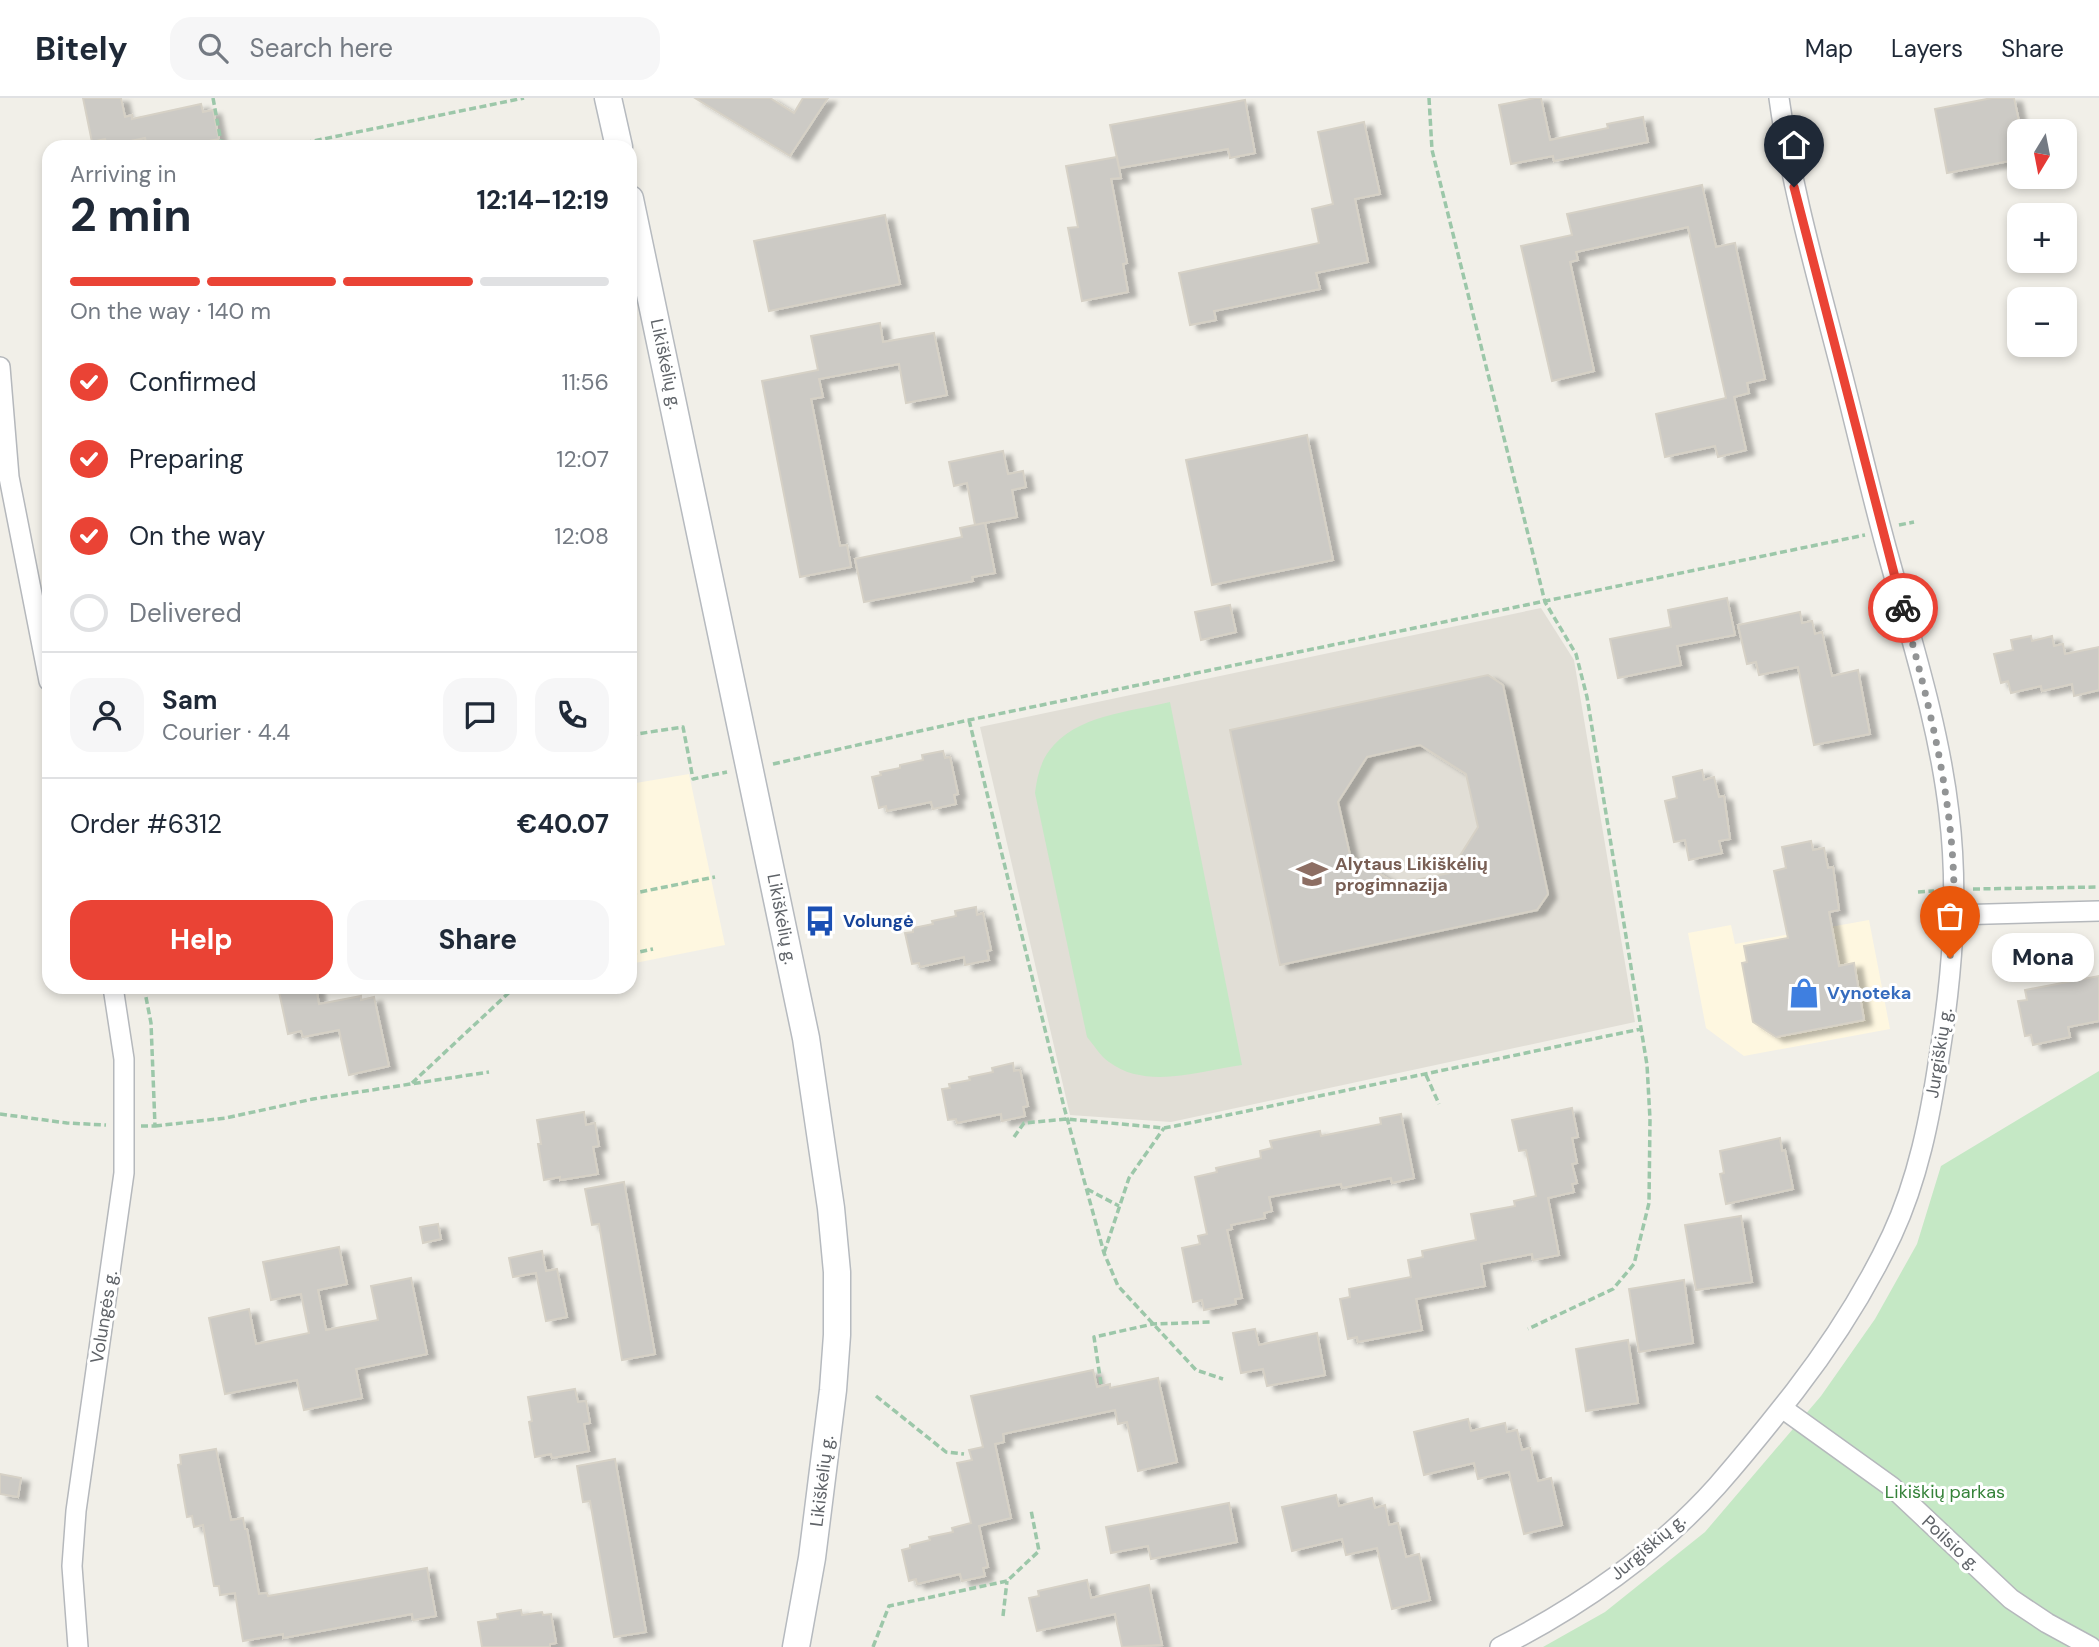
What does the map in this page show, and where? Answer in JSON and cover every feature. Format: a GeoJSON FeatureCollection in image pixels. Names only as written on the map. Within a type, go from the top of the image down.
{"type":"FeatureCollection","features":[{"type":"Feature","properties":{"kind":"street"},"geometry":{"type":"LineString","coordinates":[[608,98],[617,140]]}},
{"type":"Feature","properties":{"kind":"street","name":"Jurgiškių g."},"geometry":{"type":"LineString","coordinates":[[1500,1647],[1549,1620],[1610,1579],[1665,1536],[1715,1489],[1782,1408],[1818,1362],[1867,1282],[1893,1233],[1913,1179],[1932,1103],[1948,998],[1955,889],[1949,812],[1928,700],[1881,530],[1790,168],[1779,98]]}},
{"type":"Feature","properties":{"kind":"street","name":"Likiškėlių g."},"geometry":{"type":"LineString","coordinates":[[637,232],[806,1038],[826,1172],[837,1272],[835,1363],[824,1477],[796,1647]]}},
{"type":"Feature","properties":{"kind":"street"},"geometry":{"type":"LineString","coordinates":[[0,368],[9,477],[42,645]]}},
{"type":"Feature","properties":{"kind":"street"},"geometry":{"type":"LineString","coordinates":[[1953,915],[2099,911]]}},
{"type":"Feature","properties":{"kind":"street","name":"Volungės g."},"geometry":{"type":"LineString","coordinates":[[78,1647],[72,1566],[76,1511],[124,1173],[124,1059],[114,994]]}},
{"type":"Feature","properties":{"kind":"street","name":"Poilsio g."},"geometry":{"type":"LineString","coordinates":[[1782,1408],[1892,1487],[2011,1599],[2091,1647]]}},
{"type":"Feature","properties":{"kind":"path"},"geometry":{"type":"LineString","coordinates":[[213,98],[221,140]]}},
{"type":"Feature","properties":{"kind":"path"},"geometry":{"type":"LineString","coordinates":[[318,140],[524,98]]}},
{"type":"Feature","properties":{"kind":"path"},"geometry":{"type":"LineString","coordinates":[[1429,98],[1432,150],[1545,602],[1576,654],[1587,697],[1647,1065],[1650,1119],[1649,1203],[1633,1264],[1613,1289],[1528,1329]]}},
{"type":"Feature","properties":{"kind":"path"},"geometry":{"type":"LineString","coordinates":[[637,734],[683,727],[693,779],[1847,540],[1914,522]]}},
{"type":"Feature","properties":{"kind":"path"},"geometry":{"type":"LineString","coordinates":[[969,720],[1067,1119],[1104,1253],[1118,1286],[1196,1370],[1223,1379]]}},
{"type":"Feature","properties":{"kind":"path"},"geometry":{"type":"LineString","coordinates":[[637,893],[715,877]]}},
{"type":"Feature","properties":{"kind":"path"},"geometry":{"type":"LineString","coordinates":[[1918,892],[2099,887]]}},
{"type":"Feature","properties":{"kind":"path"},"geometry":{"type":"LineString","coordinates":[[637,952],[653,949]]}},
{"type":"Feature","properties":{"kind":"path"},"geometry":{"type":"LineString","coordinates":[[411,1084],[507,994]]}},
{"type":"Feature","properties":{"kind":"path"},"geometry":{"type":"LineString","coordinates":[[1014,1137],[1024,1123],[1067,1119],[1164,1128],[1641,1029]]}},
{"type":"Feature","properties":{"kind":"path"},"geometry":{"type":"LineString","coordinates":[[155,1126],[226,1118],[313,1099],[489,1072]]}},
{"type":"Feature","properties":{"kind":"path"},"geometry":{"type":"LineString","coordinates":[[1426,1075],[1439,1104]]}},
{"type":"Feature","properties":{"kind":"path"},"geometry":{"type":"LineString","coordinates":[[1104,1253],[1129,1178],[1164,1128]]}},
{"type":"Feature","properties":{"kind":"path"},"geometry":{"type":"LineString","coordinates":[[1086,1188],[1119,1206]]}},
{"type":"Feature","properties":{"kind":"path"},"geometry":{"type":"LineString","coordinates":[[1101,1384],[1094,1337],[1153,1324],[1211,1322]]}},
{"type":"Feature","properties":{"kind":"path"},"geometry":{"type":"LineString","coordinates":[[876,1396],[946,1452],[964,1454]]}},
{"type":"Feature","properties":{"kind":"path"},"geometry":{"type":"LineString","coordinates":[[873,1647],[889,1606],[1007,1581],[1039,1551],[1031,1510]]}},
{"type":"Feature","properties":{"kind":"path"},"geometry":{"type":"LineString","coordinates":[[1003,1616],[1007,1581]]}},
{"type":"Feature","properties":{"kind":"shaded area","name":"Alytaus Likiškėlių progimnazija"},"geometry":{"type":"Polygon","coordinates":[[[1541,608],[1574,660],[1635,1022],[1171,1122],[1070,1115],[980,727],[1541,608]]]}},
{"type":"Feature","properties":{"kind":"shaded area"},"geometry":{"type":"Polygon","coordinates":[[[689,774],[725,945],[637,963],[637,783],[689,774]]]}},
{"type":"Feature","properties":{"kind":"shaded area"},"geometry":{"type":"Polygon","coordinates":[[[1869,920],[1890,1029],[1744,1056],[1706,1028],[1688,933],[1731,925],[1735,944],[1869,920]]]}},
{"type":"Feature","properties":{"kind":"green space"},"geometry":{"type":"Polygon","coordinates":[[[1170,702],[1242,1065],[1156,1077],[1124,1070],[1106,1060],[1087,1037],[1035,793],[1039,771],[1049,751],[1073,730],[1088,722],[1121,712],[1170,702]]]}},
{"type":"Feature","properties":{"kind":"green space","name":"Likiškių parkas"},"geometry":{"type":"Polygon","coordinates":[[[2099,1071],[2099,1647],[1543,1647],[1605,1612],[1705,1532],[1821,1396],[1875,1319],[1917,1244],[1941,1166],[2099,1071]]]}},
{"type":"Feature","properties":{"kind":"building"},"geometry":{"type":"Polygon","coordinates":[[[83,98],[121,98],[125,117],[132,115],[132,119],[201,104],[203,112],[213,110],[219,139],[145,138],[92,140],[83,98]]]}},
{"type":"Feature","properties":{"kind":"building"},"geometry":{"type":"Polygon","coordinates":[[[695,98],[770,98],[794,113],[803,98],[828,98],[790,156],[695,98]]]}},
{"type":"Feature","properties":{"kind":"building"},"geometry":{"type":"Polygon","coordinates":[[[1541,98],[1550,140],[1608,128],[1607,124],[1643,117],[1648,142],[1554,161],[1553,156],[1511,164],[1499,105],[1541,98]]]}},
{"type":"Feature","properties":{"kind":"building"},"geometry":{"type":"Polygon","coordinates":[[[1992,98],[2014,98],[2018,119],[2007,119],[2007,161],[1947,173],[1935,109],[1992,98]]]}},
{"type":"Feature","properties":{"kind":"building"},"geometry":{"type":"Polygon","coordinates":[[[1245,100],[1255,153],[1230,158],[1228,149],[1119,168],[1110,125],[1245,100]]]}},
{"type":"Feature","properties":{"kind":"building"},"geometry":{"type":"Polygon","coordinates":[[[1364,122],[1380,194],[1355,199],[1368,262],[1316,273],[1320,289],[1214,311],[1216,320],[1190,325],[1179,273],[1319,243],[1312,209],[1333,204],[1318,132],[1364,122]]]}},
{"type":"Feature","properties":{"kind":"building"},"geometry":{"type":"Polygon","coordinates":[[[1117,157],[1121,178],[1111,179],[1127,263],[1123,264],[1128,292],[1082,301],[1068,228],[1078,227],[1066,166],[1117,157]]]}},
{"type":"Feature","properties":{"kind":"building"},"geometry":{"type":"Polygon","coordinates":[[[1702,185],[1716,247],[1735,243],[1765,379],[1747,383],[1749,393],[1734,397],[1746,450],[1718,457],[1715,446],[1665,457],[1656,414],[1726,398],[1688,227],[1576,252],[1578,260],[1570,262],[1594,371],[1552,381],[1521,246],[1572,235],[1567,214],[1702,185]]]}},
{"type":"Feature","properties":{"kind":"building"},"geometry":{"type":"Polygon","coordinates":[[[885,215],[900,284],[769,311],[754,241],[885,215]]]}},
{"type":"Feature","properties":{"kind":"building"},"geometry":{"type":"Polygon","coordinates":[[[880,323],[883,342],[934,333],[947,395],[906,403],[899,364],[819,379],[823,397],[811,399],[840,546],[847,545],[851,567],[800,577],[762,381],[818,370],[811,336],[880,323]]]}},
{"type":"Feature","properties":{"kind":"building"},"geometry":{"type":"Polygon","coordinates":[[[1307,435],[1333,560],[1212,585],[1186,460],[1307,435]]]}},
{"type":"Feature","properties":{"kind":"building"},"geometry":{"type":"Polygon","coordinates":[[[1003,451],[1008,474],[1023,471],[1026,487],[1012,490],[1017,517],[985,523],[995,573],[972,577],[973,581],[864,602],[855,559],[962,537],[960,528],[975,525],[967,483],[954,486],[949,462],[1003,451]]]}},
{"type":"Feature","properties":{"kind":"building"},"geometry":{"type":"Polygon","coordinates":[[[1727,598],[1735,635],[1677,646],[1681,665],[1618,678],[1610,639],[1671,627],[1668,610],[1727,598]]]}},
{"type":"Feature","properties":{"kind":"building"},"geometry":{"type":"Polygon","coordinates":[[[1230,605],[1236,632],[1201,640],[1195,612],[1230,605]]]}},
{"type":"Feature","properties":{"kind":"building"},"geometry":{"type":"Polygon","coordinates":[[[1800,612],[1802,623],[1812,621],[1815,634],[1822,632],[1832,676],[1858,670],[1870,734],[1814,745],[1798,667],[1759,675],[1756,662],[1747,664],[1738,625],[1800,612]]]}},
{"type":"Feature","properties":{"kind":"building"},"geometry":{"type":"Polygon","coordinates":[[[2031,636],[2032,641],[2052,636],[2054,646],[2063,644],[2065,654],[2099,647],[2099,690],[2074,696],[2072,684],[2042,691],[2041,686],[2011,693],[2008,681],[2001,683],[1994,654],[2013,650],[2011,640],[2031,636]]]}},
{"type":"Feature","properties":{"kind":"building"},"geometry":{"type":"Polygon","coordinates":[[[1488,675],[1503,685],[1548,894],[1537,910],[1280,965],[1230,730],[1488,675]],[[1420,745],[1367,757],[1338,802],[1350,855],[1396,884],[1449,873],[1478,827],[1466,774],[1420,745]]]}},
{"type":"Feature","properties":{"kind":"building"},"geometry":{"type":"Polygon","coordinates":[[[943,751],[945,758],[950,757],[958,794],[954,795],[956,804],[933,809],[931,802],[887,811],[886,806],[879,808],[872,777],[881,775],[880,772],[900,768],[900,765],[923,760],[922,755],[943,751]]]}},
{"type":"Feature","properties":{"kind":"building"},"geometry":{"type":"Polygon","coordinates":[[[1702,770],[1704,780],[1714,777],[1719,797],[1724,796],[1730,839],[1719,841],[1722,853],[1689,860],[1685,840],[1674,842],[1665,801],[1677,798],[1673,777],[1702,770]]]}},
{"type":"Feature","properties":{"kind":"building","name":"Vynoteka"},"geometry":{"type":"Polygon","coordinates":[[[1811,841],[1813,850],[1824,848],[1828,868],[1833,867],[1839,910],[1829,912],[1839,966],[1854,963],[1864,1020],[1776,1037],[1753,1022],[1742,963],[1747,962],[1744,946],[1788,938],[1774,871],[1786,868],[1782,847],[1811,841]]]}},
{"type":"Feature","properties":{"kind":"building"},"geometry":{"type":"Polygon","coordinates":[[[976,907],[977,915],[983,913],[991,950],[987,951],[989,960],[965,965],[964,957],[920,967],[919,963],[912,964],[905,933],[913,932],[913,928],[933,924],[932,921],[956,916],[955,911],[976,907]]]}},
{"type":"Feature","properties":{"kind":"building"},"geometry":{"type":"Polygon","coordinates":[[[2099,976],[2099,1021],[2068,1027],[2070,1037],[2033,1045],[2031,1035],[2025,1036],[2018,1001],[2027,1000],[2025,990],[2099,976]]]}},
{"type":"Feature","properties":{"kind":"building"},"geometry":{"type":"Polygon","coordinates":[[[279,994],[317,994],[319,1004],[361,996],[361,1000],[374,997],[389,1066],[349,1075],[339,1030],[303,1037],[301,1031],[288,1034],[279,994]]]}},
{"type":"Feature","properties":{"kind":"building"},"geometry":{"type":"Polygon","coordinates":[[[1013,1063],[1014,1071],[1020,1070],[1028,1106],[1023,1107],[1025,1116],[1002,1121],[1001,1114],[957,1123],[956,1119],[948,1120],[942,1089],[950,1088],[949,1084],[970,1080],[969,1077],[993,1072],[992,1068],[1013,1063]]]}},
{"type":"Feature","properties":{"kind":"building"},"geometry":{"type":"Polygon","coordinates":[[[1572,1108],[1578,1137],[1572,1138],[1577,1163],[1572,1164],[1577,1183],[1572,1184],[1574,1192],[1548,1198],[1559,1255],[1533,1260],[1532,1254],[1481,1264],[1485,1286],[1416,1299],[1422,1330],[1358,1342],[1357,1337],[1348,1339],[1340,1299],[1350,1297],[1349,1289],[1411,1277],[1408,1260],[1423,1257],[1422,1251],[1476,1240],[1471,1214],[1515,1206],[1514,1201],[1536,1196],[1526,1150],[1519,1151],[1512,1120],[1572,1108]]]}},
{"type":"Feature","properties":{"kind":"building"},"geometry":{"type":"Polygon","coordinates":[[[584,1112],[586,1125],[595,1123],[599,1146],[593,1147],[598,1174],[544,1180],[537,1120],[584,1112]]]}},
{"type":"Feature","properties":{"kind":"building"},"geometry":{"type":"Polygon","coordinates":[[[1401,1114],[1414,1178],[1392,1183],[1391,1178],[1342,1188],[1341,1184],[1269,1197],[1272,1211],[1264,1213],[1265,1218],[1231,1225],[1232,1229],[1227,1230],[1242,1298],[1235,1299],[1236,1304],[1204,1310],[1202,1300],[1193,1302],[1182,1248],[1200,1244],[1198,1236],[1207,1234],[1195,1177],[1217,1172],[1216,1168],[1261,1158],[1260,1151],[1272,1148],[1270,1141],[1320,1131],[1321,1136],[1381,1124],[1380,1118],[1401,1114]]]}},
{"type":"Feature","properties":{"kind":"building"},"geometry":{"type":"Polygon","coordinates":[[[1780,1138],[1793,1189],[1726,1204],[1720,1174],[1724,1173],[1720,1151],[1780,1138]]]}},
{"type":"Feature","properties":{"kind":"building"},"geometry":{"type":"Polygon","coordinates":[[[624,1182],[655,1354],[622,1360],[599,1224],[592,1225],[585,1189],[624,1182]]]}},
{"type":"Feature","properties":{"kind":"building"},"geometry":{"type":"Polygon","coordinates":[[[1741,1216],[1752,1282],[1696,1290],[1685,1225],[1741,1216]]]}},
{"type":"Feature","properties":{"kind":"building"},"geometry":{"type":"Polygon","coordinates":[[[438,1224],[441,1239],[423,1243],[420,1227],[438,1224]]]}},
{"type":"Feature","properties":{"kind":"building"},"geometry":{"type":"Polygon","coordinates":[[[339,1247],[347,1284],[318,1290],[326,1330],[378,1320],[371,1286],[411,1278],[427,1354],[356,1369],[362,1398],[304,1410],[297,1380],[225,1394],[209,1318],[249,1309],[256,1344],[309,1333],[301,1294],[271,1300],[263,1262],[339,1247]]]}},
{"type":"Feature","properties":{"kind":"building"},"geometry":{"type":"Polygon","coordinates":[[[542,1251],[546,1271],[557,1269],[567,1317],[546,1321],[536,1273],[513,1277],[509,1258],[542,1251]]]}},
{"type":"Feature","properties":{"kind":"building"},"geometry":{"type":"Polygon","coordinates":[[[1684,1280],[1693,1343],[1639,1352],[1629,1289],[1684,1280]]]}},
{"type":"Feature","properties":{"kind":"building"},"geometry":{"type":"Polygon","coordinates":[[[1255,1329],[1259,1345],[1317,1333],[1325,1375],[1267,1386],[1263,1369],[1241,1373],[1233,1333],[1255,1329]]]}},
{"type":"Feature","properties":{"kind":"building"},"geometry":{"type":"Polygon","coordinates":[[[1628,1340],[1638,1403],[1586,1411],[1576,1349],[1628,1340]]]}},
{"type":"Feature","properties":{"kind":"building"},"geometry":{"type":"Polygon","coordinates":[[[1093,1370],[1097,1387],[1110,1384],[1110,1388],[1158,1378],[1177,1462],[1138,1471],[1127,1422],[1118,1424],[1115,1410],[1003,1434],[1004,1442],[995,1444],[1011,1518],[979,1526],[988,1567],[983,1568],[985,1576],[962,1581],[960,1574],[917,1584],[916,1579],[909,1581],[902,1550],[930,1540],[929,1537],[953,1532],[952,1528],[971,1523],[957,1463],[972,1460],[969,1450],[983,1447],[971,1396],[1093,1370]]]}},
{"type":"Feature","properties":{"kind":"building"},"geometry":{"type":"Polygon","coordinates":[[[575,1389],[578,1402],[586,1401],[590,1423],[584,1424],[589,1451],[552,1458],[551,1454],[535,1457],[528,1397],[575,1389]]]}},
{"type":"Feature","properties":{"kind":"building"},"geometry":{"type":"Polygon","coordinates":[[[1468,1419],[1471,1431],[1505,1423],[1507,1432],[1517,1430],[1522,1450],[1530,1448],[1538,1481],[1551,1478],[1562,1525],[1524,1534],[1509,1472],[1478,1479],[1474,1463],[1424,1475],[1414,1432],[1468,1419]]]}},
{"type":"Feature","properties":{"kind":"building"},"geometry":{"type":"Polygon","coordinates":[[[216,1449],[231,1520],[243,1518],[247,1529],[259,1594],[267,1593],[268,1596],[427,1568],[436,1616],[413,1620],[412,1614],[283,1638],[283,1634],[243,1641],[235,1593],[220,1595],[219,1586],[214,1586],[203,1525],[194,1527],[192,1516],[187,1517],[178,1465],[181,1464],[180,1455],[216,1449]]]}},
{"type":"Feature","properties":{"kind":"building"},"geometry":{"type":"Polygon","coordinates":[[[615,1459],[646,1632],[614,1637],[590,1501],[583,1502],[577,1466],[615,1459]]]}},
{"type":"Feature","properties":{"kind":"building"},"geometry":{"type":"Polygon","coordinates":[[[0,1474],[21,1478],[18,1497],[0,1494],[0,1474]]]}},
{"type":"Feature","properties":{"kind":"building"},"geometry":{"type":"Polygon","coordinates":[[[1336,1495],[1339,1506],[1372,1498],[1375,1508],[1385,1505],[1389,1525],[1398,1523],[1406,1557],[1419,1554],[1430,1600],[1392,1609],[1377,1548],[1346,1555],[1342,1539],[1292,1551],[1282,1507],[1336,1495]]]}},
{"type":"Feature","properties":{"kind":"building"},"geometry":{"type":"Polygon","coordinates":[[[1229,1503],[1237,1542],[1151,1559],[1148,1546],[1111,1553],[1106,1527],[1229,1503]]]}},
{"type":"Feature","properties":{"kind":"building"},"geometry":{"type":"Polygon","coordinates":[[[1087,1580],[1091,1598],[1149,1585],[1162,1645],[1122,1647],[1115,1614],[1037,1631],[1029,1598],[1039,1596],[1038,1591],[1087,1580]]]}},
{"type":"Feature","properties":{"kind":"building"},"geometry":{"type":"Polygon","coordinates":[[[521,1610],[522,1615],[542,1612],[543,1615],[551,1614],[556,1643],[550,1644],[550,1647],[482,1647],[478,1622],[498,1619],[497,1614],[521,1610]]]}},
{"type":"Feature","properties":{"kind":"way so far"},"geometry":{"type":"LineString","coordinates":[[1903,608],[1928,700],[1949,812],[1955,889],[1950,958]]}},
{"type":"Feature","properties":{"kind":"place","name":"Alytaus Likiškėlių progimnazija"},"geometry":{"type":"Point","coordinates":[1312,874]}},
{"type":"Feature","properties":{"kind":"place","name":"Volungė"},"geometry":{"type":"Point","coordinates":[820,921]}},
{"type":"Feature","properties":{"kind":"place","name":"Mona"},"geometry":{"type":"Point","coordinates":[1950,958]}},
{"type":"Feature","properties":{"kind":"place","name":"Vynoteka"},"geometry":{"type":"Point","coordinates":[1804,993]}},
{"type":"Feature","properties":{"kind":"route"},"geometry":{"type":"LineString","coordinates":[[1794,187],[1903,608]]}}]}
